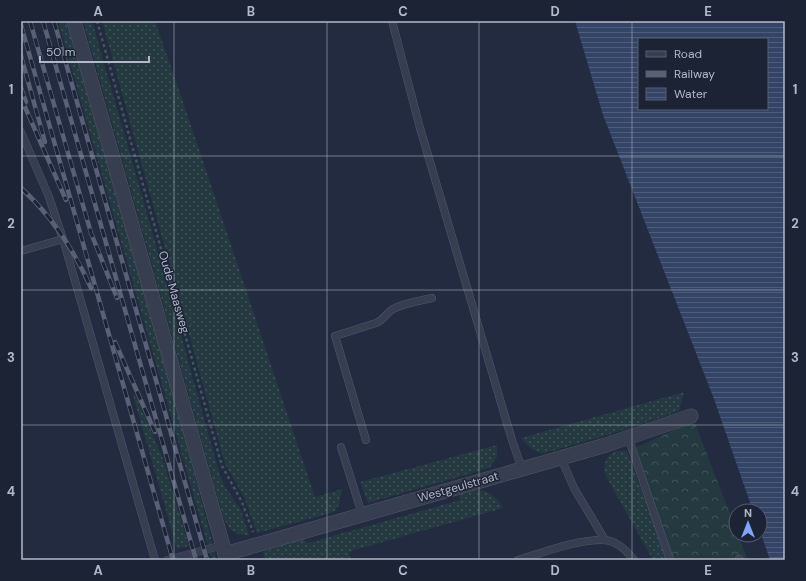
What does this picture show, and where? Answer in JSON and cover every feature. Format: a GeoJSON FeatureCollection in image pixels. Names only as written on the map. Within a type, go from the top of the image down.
{"type":"FeatureCollection","features":[{"type":"Feature","properties":{"kind":"street","name":"Oude Maasweg"},"geometry":{"type":"LineString","coordinates":[[74,21],[225,553]]}},
{"type":"Feature","properties":{"kind":"street","name":"Westgeulstraat"},"geometry":{"type":"LineString","coordinates":[[225,553],[561,458],[691,416]]}},
{"type":"Feature","properties":{"kind":"lane"},"geometry":{"type":"LineString","coordinates":[[392,21],[420,128],[512,440],[522,469]]}},
{"type":"Feature","properties":{"kind":"lane"},"geometry":{"type":"LineString","coordinates":[[21,132],[49,197],[64,239],[155,560]]}},
{"type":"Feature","properties":{"kind":"lane"},"geometry":{"type":"LineString","coordinates":[[21,250],[64,239]]}},
{"type":"Feature","properties":{"kind":"lane"},"geometry":{"type":"LineString","coordinates":[[366,440],[335,336],[382,321],[389,312],[395,308],[432,298]]}},
{"type":"Feature","properties":{"kind":"lane"},"geometry":{"type":"LineString","coordinates":[[628,437],[670,560]]}},
{"type":"Feature","properties":{"kind":"lane"},"geometry":{"type":"LineString","coordinates":[[341,447],[362,514]]}},
{"type":"Feature","properties":{"kind":"lane"},"geometry":{"type":"LineString","coordinates":[[561,458],[574,488],[605,540]]}},
{"type":"Feature","properties":{"kind":"lane"},"geometry":{"type":"LineString","coordinates":[[518,560],[583,542],[605,540],[626,549],[634,560]]}},
{"type":"Feature","properties":{"kind":"lane"},"geometry":{"type":"LineString","coordinates":[[167,560],[225,553]]}},
{"type":"Feature","properties":{"kind":"path","name":"Oude Maasweg"},"geometry":{"type":"LineString","coordinates":[[97,21],[222,466],[248,514],[256,545]]}},
{"type":"Feature","properties":{"kind":"green space"},"geometry":{"type":"Polygon","coordinates":[[[58,21],[71,21],[102,125],[217,560],[212,560],[58,21]]]}},
{"type":"Feature","properties":{"kind":"green space"},"geometry":{"type":"Polygon","coordinates":[[[83,21],[92,21],[219,472],[224,485],[241,510],[249,535],[239,534],[232,531],[227,525],[223,516],[83,21]]]}},
{"type":"Feature","properties":{"kind":"green space"},"geometry":{"type":"Polygon","coordinates":[[[102,21],[155,21],[315,497],[342,489],[339,505],[334,512],[257,533],[244,497],[225,464],[102,21]]]}},
{"type":"Feature","properties":{"kind":"green space"},"geometry":{"type":"Polygon","coordinates":[[[684,392],[679,411],[614,433],[545,453],[534,450],[521,438],[684,392]]]}},
{"type":"Feature","properties":{"kind":"green space"},"geometry":{"type":"Polygon","coordinates":[[[135,394],[162,456],[189,546],[177,549],[133,395],[135,394]]]}},
{"type":"Feature","properties":{"kind":"green space"},"geometry":{"type":"Polygon","coordinates":[[[694,421],[728,508],[728,543],[741,543],[748,560],[671,560],[635,448],[694,421]]]}},
{"type":"Feature","properties":{"kind":"green space"},"geometry":{"type":"Polygon","coordinates":[[[497,445],[497,457],[489,468],[368,503],[360,482],[497,445]]]}},
{"type":"Feature","properties":{"kind":"green space"},"geometry":{"type":"Polygon","coordinates":[[[615,451],[627,451],[643,495],[671,560],[653,560],[607,478],[604,466],[606,460],[615,451]]]}},
{"type":"Feature","properties":{"kind":"green space"},"geometry":{"type":"Polygon","coordinates":[[[479,490],[487,492],[493,496],[503,508],[351,551],[349,553],[351,560],[265,560],[263,552],[303,538],[308,543],[460,500],[459,493],[479,490]]]}},
{"type":"Feature","properties":{"kind":"water"},"geometry":{"type":"Polygon","coordinates":[[[575,21],[785,21],[785,560],[770,560],[764,543],[768,543],[768,503],[750,503],[714,399],[603,115],[575,21]]]}},
{"type":"Feature","properties":{"kind":"railway"},"geometry":{"type":"LineString","coordinates":[[30,21],[91,233],[117,298]]}},
{"type":"Feature","properties":{"kind":"railway"},"geometry":{"type":"LineString","coordinates":[[43,21],[196,560]]}},
{"type":"Feature","properties":{"kind":"railway"},"geometry":{"type":"LineString","coordinates":[[54,21],[207,560]]}},
{"type":"Feature","properties":{"kind":"railway"},"geometry":{"type":"LineString","coordinates":[[21,25],[173,560]]}},
{"type":"Feature","properties":{"kind":"railway"},"geometry":{"type":"LineString","coordinates":[[21,56],[45,142]]}},
{"type":"Feature","properties":{"kind":"railway"},"geometry":{"type":"LineString","coordinates":[[21,88],[26,102]]}},
{"type":"Feature","properties":{"kind":"railway"},"geometry":{"type":"LineString","coordinates":[[21,98],[66,200]]}},
{"type":"Feature","properties":{"kind":"railway"},"geometry":{"type":"LineString","coordinates":[[21,188],[43,210],[61,234],[70,247],[91,288]]}},
{"type":"Feature","properties":{"kind":"railway"},"geometry":{"type":"LineString","coordinates":[[115,342],[155,432]]}}]}
